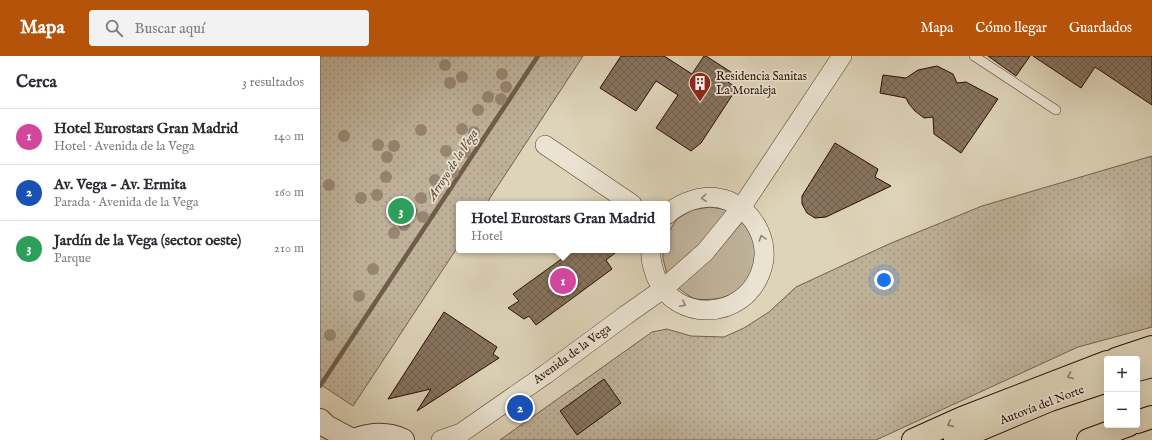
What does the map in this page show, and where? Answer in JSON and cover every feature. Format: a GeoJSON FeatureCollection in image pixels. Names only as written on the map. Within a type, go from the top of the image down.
{"type":"FeatureCollection","features":[{"type":"Feature","properties":{"kind":"highway"},"geometry":{"type":"LineString","coordinates":[[1126,356],[1152,348]]}},
{"type":"Feature","properties":{"kind":"highway"},"geometry":{"type":"LineString","coordinates":[[913,440],[962,418],[1104,363]]}},
{"type":"Feature","properties":{"kind":"highway"},"geometry":{"type":"LineString","coordinates":[[1140,369],[1152,366]]}},
{"type":"Feature","properties":{"kind":"highway","name":"Autovía del Norte"},"geometry":{"type":"LineString","coordinates":[[955,440],[1050,400],[1104,382]]}},
{"type":"Feature","properties":{"kind":"highway"},"geometry":{"type":"LineString","coordinates":[[1140,421],[1152,417]]}},
{"type":"Feature","properties":{"kind":"highway"},"geometry":{"type":"LineString","coordinates":[[1088,440],[1121,428]]}},
{"type":"Feature","properties":{"kind":"street","name":"Avenida de la Vega"},"geometry":{"type":"LineString","coordinates":[[441,440],[459,436],[663,289],[705,252],[741,208],[842,56]]}},
{"type":"Feature","properties":{"kind":"street"},"geometry":{"type":"LineString","coordinates":[[544,145],[628,201]]}},
{"type":"Feature","properties":{"kind":"street"},"geometry":{"type":"LineString","coordinates":[[651,253],[653,270],[663,289],[675,300],[690,307],[702,310],[717,310],[732,305],[744,297],[753,287],[760,274],[764,260],[764,244],[760,231],[751,217],[741,208],[728,201],[712,197],[696,198],[681,204],[670,213]]}},
{"type":"Feature","properties":{"kind":"street"},"geometry":{"type":"LineString","coordinates":[[323,423],[353,440],[367,435],[382,434],[397,437],[403,440]]}},
{"type":"Feature","properties":{"kind":"lane"},"geometry":{"type":"LineString","coordinates":[[974,56],[1056,110]]}},
{"type":"Feature","properties":{"kind":"shaded area"},"geometry":{"type":"Polygon","coordinates":[[[320,56],[583,56],[488,201],[456,201],[456,250],[353,406],[320,384],[320,56]]]}},
{"type":"Feature","properties":{"kind":"shaded area"},"geometry":{"type":"Polygon","coordinates":[[[1152,156],[1152,327],[1078,347],[876,440],[500,440],[652,332],[667,329],[691,336],[724,337],[744,328],[769,312],[796,287],[889,244],[982,206],[1152,156]]]}},
{"type":"Feature","properties":{"kind":"shaded area"},"geometry":{"type":"Polygon","coordinates":[[[710,207],[728,210],[702,242],[667,274],[663,253],[670,253],[670,230],[677,219],[692,210],[710,207]]]}},
{"type":"Feature","properties":{"kind":"shaded area"},"geometry":{"type":"Polygon","coordinates":[[[743,221],[752,234],[755,255],[751,274],[740,289],[721,298],[703,300],[693,298],[678,288],[710,260],[743,221]]]}},
{"type":"Feature","properties":{"kind":"building","name":"Residencia Sanitas La Moraleja"},"geometry":{"type":"Polygon","coordinates":[[[621,56],[664,56],[692,74],[704,56],[706,56],[734,74],[728,82],[737,88],[701,143],[691,151],[656,128],[678,95],[656,81],[636,111],[600,88],[621,56]]]}},
{"type":"Feature","properties":{"kind":"building"},"geometry":{"type":"Polygon","coordinates":[[[988,56],[1030,56],[1016,76],[988,56]]]}},
{"type":"Feature","properties":{"kind":"building"},"geometry":{"type":"Polygon","coordinates":[[[1033,56],[1152,56],[1152,105],[1095,67],[1081,88],[1033,56]]]}},
{"type":"Feature","properties":{"kind":"building"},"geometry":{"type":"Polygon","coordinates":[[[937,66],[953,74],[957,83],[966,82],[998,99],[961,153],[934,134],[933,117],[924,118],[915,111],[906,98],[880,93],[883,75],[906,78],[918,70],[937,66]]]}},
{"type":"Feature","properties":{"kind":"building"},"geometry":{"type":"Polygon","coordinates":[[[835,143],[878,169],[875,177],[891,186],[826,217],[815,218],[807,213],[802,204],[802,196],[835,143]]]}},
{"type":"Feature","properties":{"kind":"building"},"geometry":{"type":"Polygon","coordinates":[[[570,253],[615,253],[606,260],[612,269],[536,325],[529,316],[524,319],[508,308],[519,301],[513,294],[570,253]]]}},
{"type":"Feature","properties":{"kind":"building"},"geometry":{"type":"Polygon","coordinates":[[[444,312],[497,347],[493,354],[499,358],[417,411],[431,389],[388,399],[444,312]]]}},
{"type":"Feature","properties":{"kind":"building"},"geometry":{"type":"Polygon","coordinates":[[[604,379],[621,403],[577,435],[560,411],[604,379]]]}},
{"type":"Feature","properties":{"kind":"waterway","name":"Arroyo de la Vega"},"geometry":{"type":"LineString","coordinates":[[320,386],[538,56]]}},
{"type":"Feature","properties":{"kind":"place","name":"Residencia Sanitas La Moraleja"},"geometry":{"type":"Point","coordinates":[700,102]}},
{"type":"Feature","properties":{"kind":"place","name":"Jardín de la Vega (sector oeste)"},"geometry":{"type":"Point","coordinates":[401,211]}},
{"type":"Feature","properties":{"kind":"place","name":"Hotel Eurostars Gran Madrid"},"geometry":{"type":"Point","coordinates":[563,281]}},
{"type":"Feature","properties":{"kind":"place","name":"Av. Vega - Av. Ermita"},"geometry":{"type":"Point","coordinates":[520,408]}}]}
